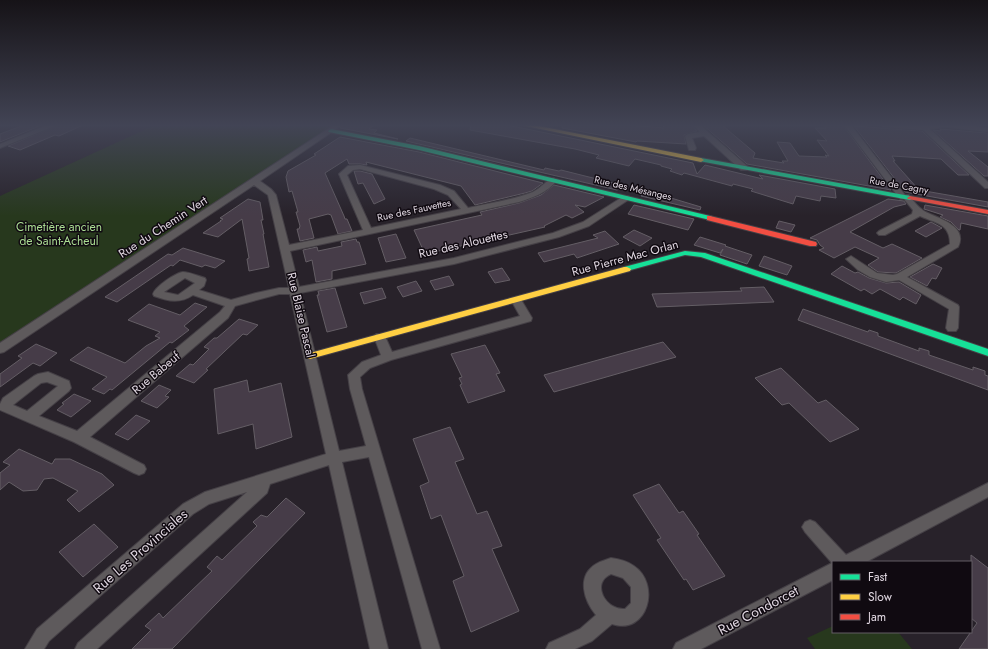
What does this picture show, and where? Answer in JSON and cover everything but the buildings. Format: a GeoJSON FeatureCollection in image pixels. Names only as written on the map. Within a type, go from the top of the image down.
{"type":"FeatureCollection","features":[{"type":"Feature","properties":{"kind":"street","name":"Rue du Chemin Vert"},"geometry":{"type":"LineString","coordinates":[[0,349],[294,155]]}},
{"type":"Feature","properties":{"kind":"street","name":"Rue des Mésanges"},"geometry":{"type":"LineString","coordinates":[[450,155],[766,231],[813,244]]}},
{"type":"Feature","properties":{"kind":"street","name":"Rue de Cagny"},"geometry":{"type":"LineString","coordinates":[[681,155],[988,212]]}},
{"type":"Feature","properties":{"kind":"street"},"geometry":{"type":"LineString","coordinates":[[730,155],[744,168]]}},
{"type":"Feature","properties":{"kind":"street"},"geometry":{"type":"LineString","coordinates":[[851,259],[861,268],[880,278],[893,279],[900,277],[955,245],[956,238],[952,230],[946,224],[917,210],[904,197],[870,155]]}},
{"type":"Feature","properties":{"kind":"street"},"geometry":{"type":"LineString","coordinates":[[955,155],[988,186]]}},
{"type":"Feature","properties":{"kind":"street","name":"Rue des Fauvettes"},"geometry":{"type":"LineString","coordinates":[[368,231],[343,174],[344,172],[357,167],[437,187],[451,193],[466,210]]}},
{"type":"Feature","properties":{"kind":"street","name":"Rue des Fauvettes"},"geometry":{"type":"LineString","coordinates":[[285,249],[516,200],[539,192],[550,186],[553,180]]}},
{"type":"Feature","properties":{"kind":"street","name":"Rue Blaise Pascal"},"geometry":{"type":"LineString","coordinates":[[255,181],[260,186],[270,191],[272,195],[379,649]]}},
{"type":"Feature","properties":{"kind":"street","name":"Rue des Alouettes"},"geometry":{"type":"LineString","coordinates":[[295,291],[454,261],[556,235],[586,224],[627,198]]}},
{"type":"Feature","properties":{"kind":"street"},"geometry":{"type":"LineString","coordinates":[[882,233],[916,215],[917,210]]}},
{"type":"Feature","properties":{"kind":"street","name":"Rue Pierre Mac Orlan"},"geometry":{"type":"LineString","coordinates":[[310,356],[685,253],[699,254],[988,353]]}},
{"type":"Feature","properties":{"kind":"street"},"geometry":{"type":"LineString","coordinates":[[900,277],[954,307],[952,328]]}},
{"type":"Feature","properties":{"kind":"street"},"geometry":{"type":"LineString","coordinates":[[191,291],[231,304],[279,291],[295,291]]}},
{"type":"Feature","properties":{"kind":"street"},"geometry":{"type":"LineString","coordinates":[[432,649],[373,450],[354,383],[354,375],[366,365],[388,357],[527,318],[516,300]]}},
{"type":"Feature","properties":{"kind":"street","name":"Rue Babeuf"},"geometry":{"type":"LineString","coordinates":[[79,438],[224,315],[231,304]]}},
{"type":"Feature","properties":{"kind":"street"},"geometry":{"type":"LineString","coordinates":[[380,337],[388,357]]}},
{"type":"Feature","properties":{"kind":"street"},"geometry":{"type":"LineString","coordinates":[[28,417],[79,438],[139,469]]}},
{"type":"Feature","properties":{"kind":"street"},"geometry":{"type":"LineString","coordinates":[[333,458],[373,450]]}},
{"type":"Feature","properties":{"kind":"street","name":"Rue Les Provinciales"},"geometry":{"type":"LineString","coordinates":[[34,649],[43,635],[188,509],[205,499],[333,458]]}},
{"type":"Feature","properties":{"kind":"street"},"geometry":{"type":"LineString","coordinates":[[84,649],[262,488],[263,480]]}},
{"type":"Feature","properties":{"kind":"street"},"geometry":{"type":"LineString","coordinates":[[851,561],[988,490]]}},
{"type":"Feature","properties":{"kind":"street"},"geometry":{"type":"LineString","coordinates":[[810,527],[840,561]]}},
{"type":"Feature","properties":{"kind":"street","name":"Rue Condorcet"},"geometry":{"type":"LineString","coordinates":[[682,649],[832,571]]}},
{"type":"Feature","properties":{"kind":"street"},"geometry":{"type":"LineString","coordinates":[[555,649],[586,635],[609,615]]}},
{"type":"Feature","properties":{"kind":"green space","name":"Cimetière ancien de Saint-Acheul"},"geometry":{"type":"Polygon","coordinates":[[[89,155],[288,155],[0,344],[0,196],[89,155]]]}},
{"type":"Feature","properties":{"kind":"green space"},"geometry":{"type":"Polygon","coordinates":[[[832,626],[832,633],[899,633],[912,649],[815,649],[807,638],[832,626]]]}},
{"type":"Feature","properties":{"kind":"traffic: fast"},"geometry":{"type":"LineString","coordinates":[[449,155],[710,218]]}},
{"type":"Feature","properties":{"kind":"traffic: fast"},"geometry":{"type":"LineString","coordinates":[[701,160],[910,198]]}},
{"type":"Feature","properties":{"kind":"traffic: fast"},"geometry":{"type":"LineString","coordinates":[[627,269],[685,253],[702,255],[988,353]]}},
{"type":"Feature","properties":{"kind":"traffic: slow"},"geometry":{"type":"LineString","coordinates":[[677,155],[701,160]]}},
{"type":"Feature","properties":{"kind":"traffic: slow"},"geometry":{"type":"LineString","coordinates":[[310,356],[627,269]]}},
{"type":"Feature","properties":{"kind":"traffic: jam"},"geometry":{"type":"LineString","coordinates":[[910,198],[988,212]]}},
{"type":"Feature","properties":{"kind":"traffic: jam"},"geometry":{"type":"LineString","coordinates":[[710,218],[813,244]]}}]}
